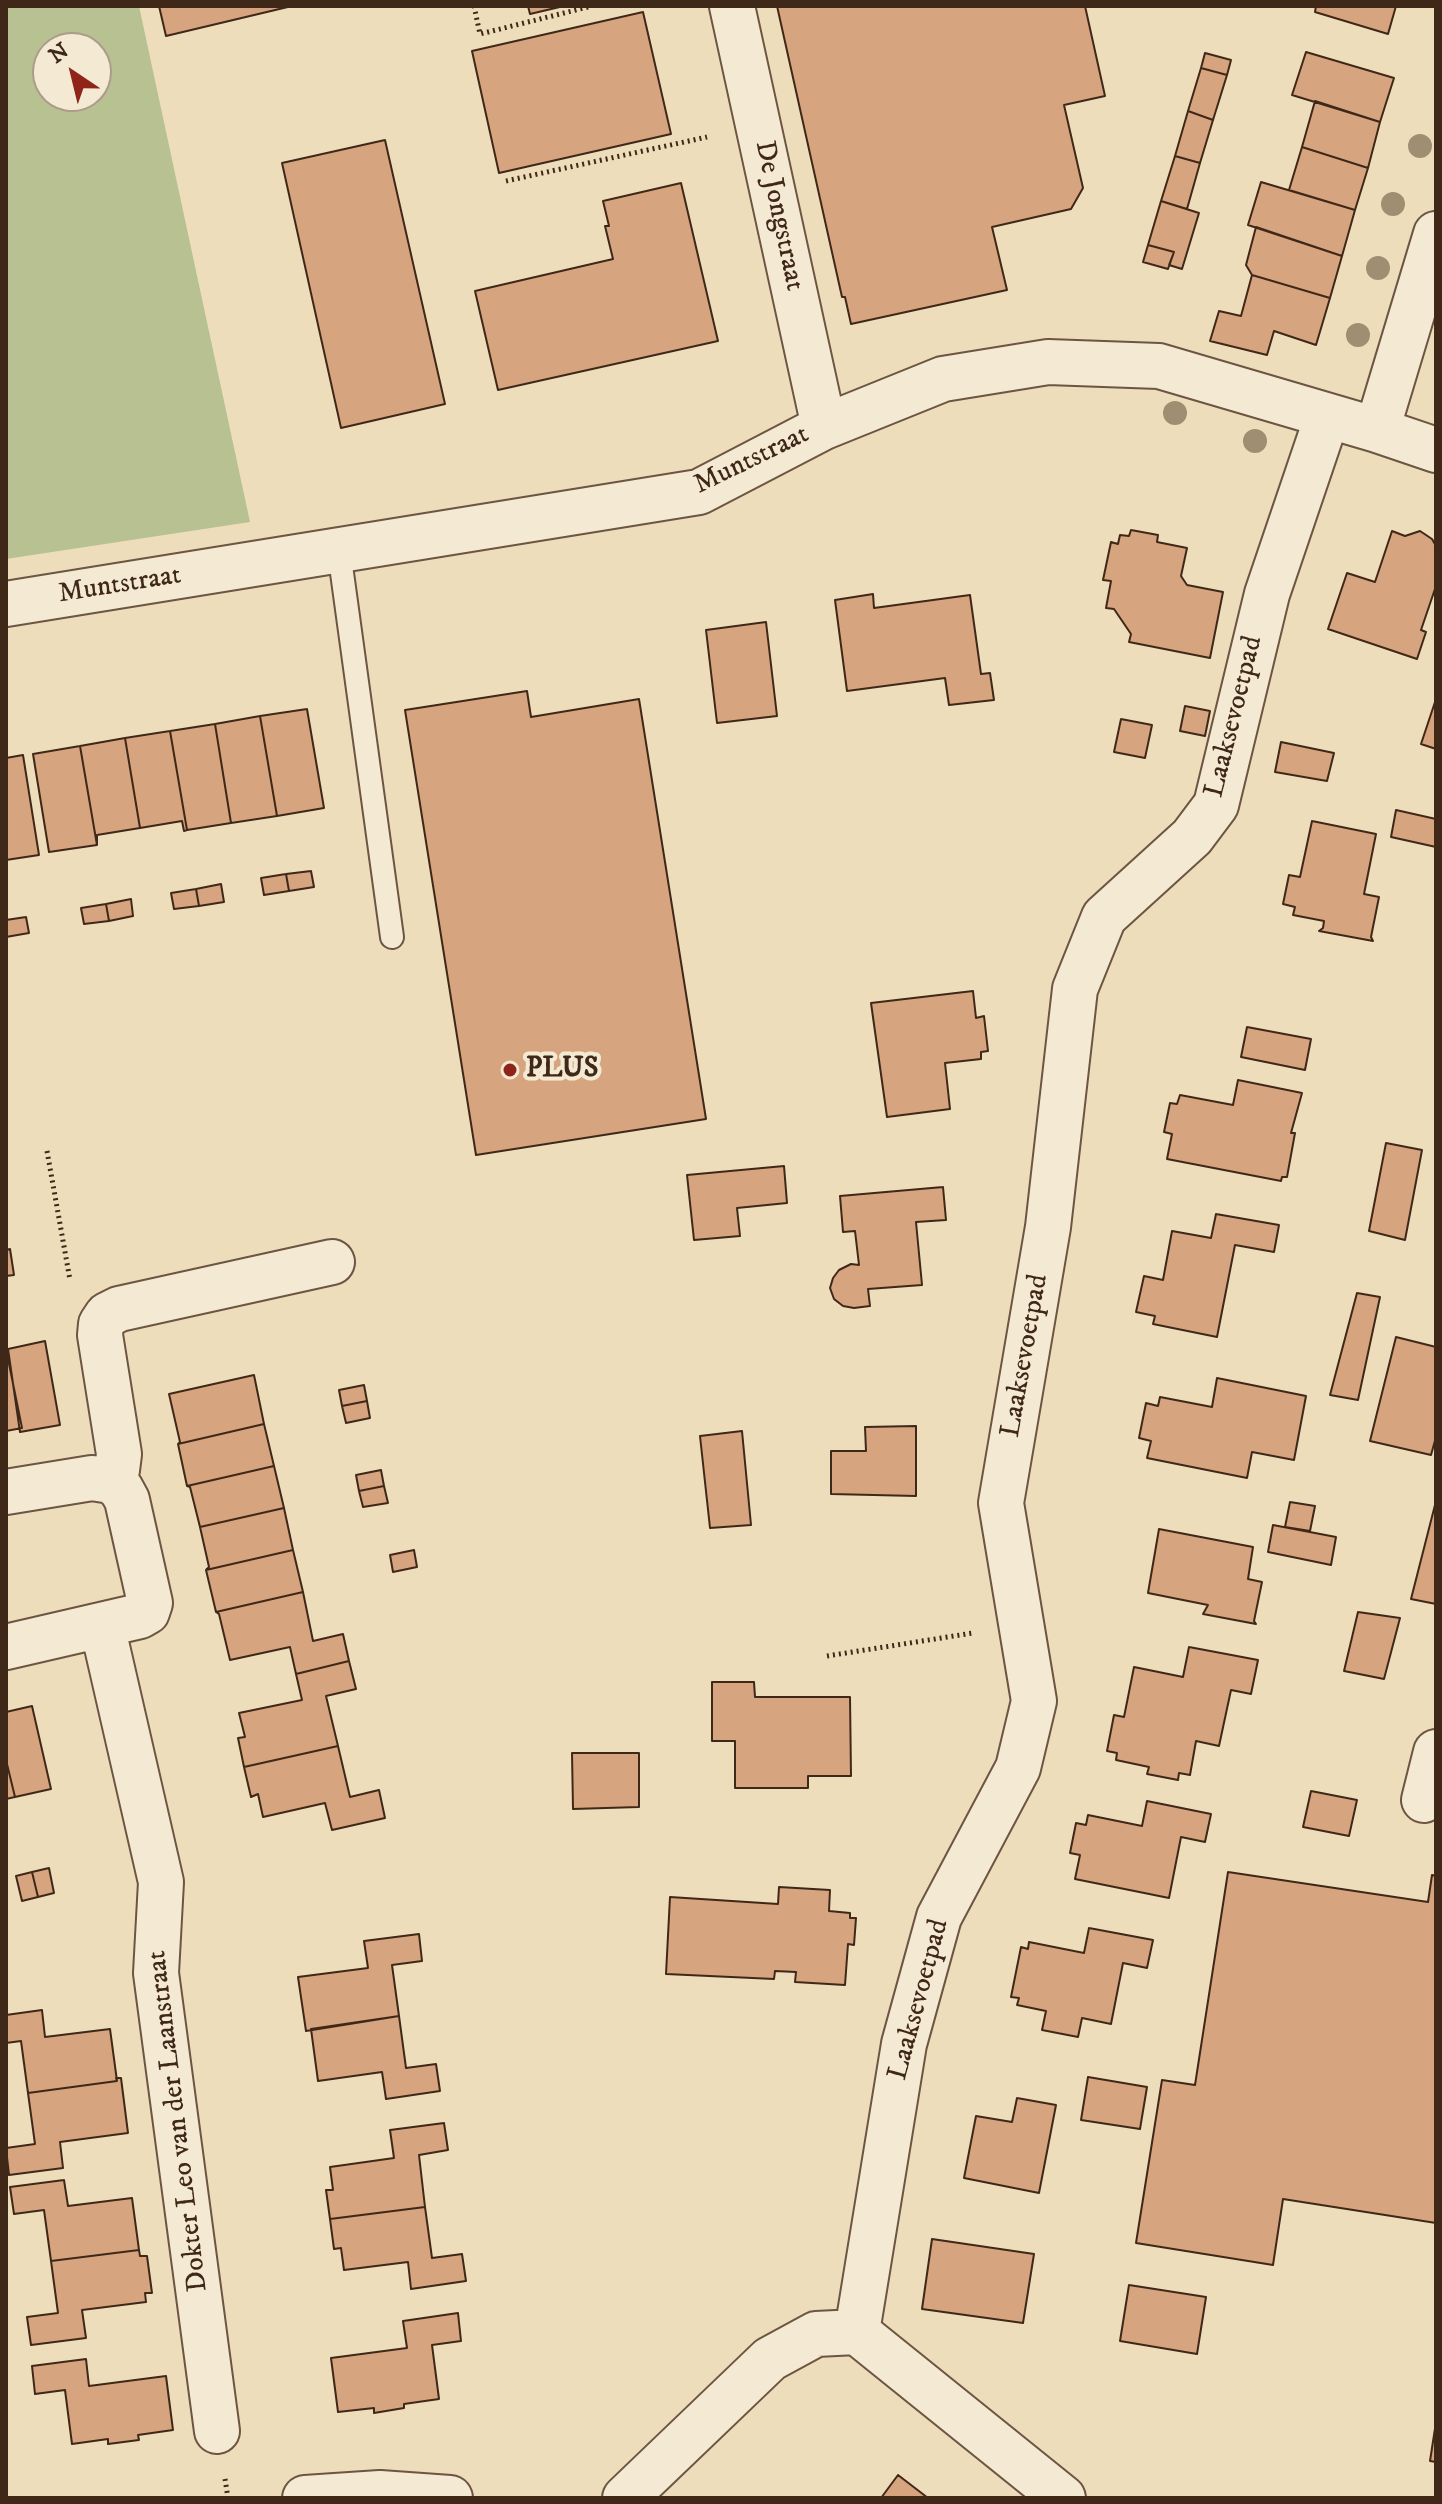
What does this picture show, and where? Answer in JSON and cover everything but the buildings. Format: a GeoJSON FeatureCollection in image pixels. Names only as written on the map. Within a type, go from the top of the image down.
{"type":"FeatureCollection","features":[{"type":"Feature","properties":{"kind":"street","name":"De Jongstraat"},"geometry":{"type":"LineString","coordinates":[[732,6],[824,427]]}},
{"type":"Feature","properties":{"kind":"street"},"geometry":{"type":"LineString","coordinates":[[1377,430],[1436,234]]}},
{"type":"Feature","properties":{"kind":"street","name":"Muntstraat"},"geometry":{"type":"LineString","coordinates":[[6,604],[699,492],[824,427],[943,379],[1048,362],[1159,366],[1436,450]]}},
{"type":"Feature","properties":{"kind":"street","name":"Laaksevoetpad"},"geometry":{"type":"LineString","coordinates":[[857,2332],[904,2044],[939,1917],[1018,1768],[1034,1701],[1001,1503],[1048,1227],[1075,989],[1104,917],[1192,837],[1216,805],[1267,594],[1327,417]]}},
{"type":"Feature","properties":{"kind":"street"},"geometry":{"type":"LineString","coordinates":[[111,1481],[117,1470],[119,1454],[100,1335],[101,1324],[107,1315],[119,1309],[332,1262]]}},
{"type":"Feature","properties":{"kind":"street"},"geometry":{"type":"LineString","coordinates":[[6,1492],[92,1478],[111,1481],[121,1489],[127,1500],[150,1603],[147,1612],[140,1616],[6,1647]]}},
{"type":"Feature","properties":{"kind":"street","name":"Dokter Leo van der Laanstraat"},"geometry":{"type":"LineString","coordinates":[[102,1625],[161,1882],[156,1973],[217,2431]]}},
{"type":"Feature","properties":{"kind":"street"},"geometry":{"type":"LineString","coordinates":[[1424,1800],[1436,1752]]}},
{"type":"Feature","properties":{"kind":"street"},"geometry":{"type":"LineString","coordinates":[[625,2498],[770,2359],[816,2334],[857,2332],[1063,2498]]}},
{"type":"Feature","properties":{"kind":"street"},"geometry":{"type":"LineString","coordinates":[[305,2498],[380,2493],[450,2498]]}},
{"type":"Feature","properties":{"kind":"lane"},"geometry":{"type":"LineString","coordinates":[[339,551],[392,937]]}},
{"type":"Feature","properties":{"kind":"path"},"geometry":{"type":"LineString","coordinates":[[474,6],[480,34],[592,6]]}},
{"type":"Feature","properties":{"kind":"path"},"geometry":{"type":"LineString","coordinates":[[506,181],[759,125]]}},
{"type":"Feature","properties":{"kind":"path"},"geometry":{"type":"LineString","coordinates":[[47,1151],[76,1314],[101,1324]]}},
{"type":"Feature","properties":{"kind":"path"},"geometry":{"type":"LineString","coordinates":[[827,1656],[1021,1625]]}},
{"type":"Feature","properties":{"kind":"green space"},"geometry":{"type":"Polygon","coordinates":[[[6,6],[139,6],[250,522],[6,559],[6,6]]]}},
{"type":"Feature","properties":{"kind":"place","name":"PLUS"},"geometry":{"type":"Point","coordinates":[510,1070]}}]}
